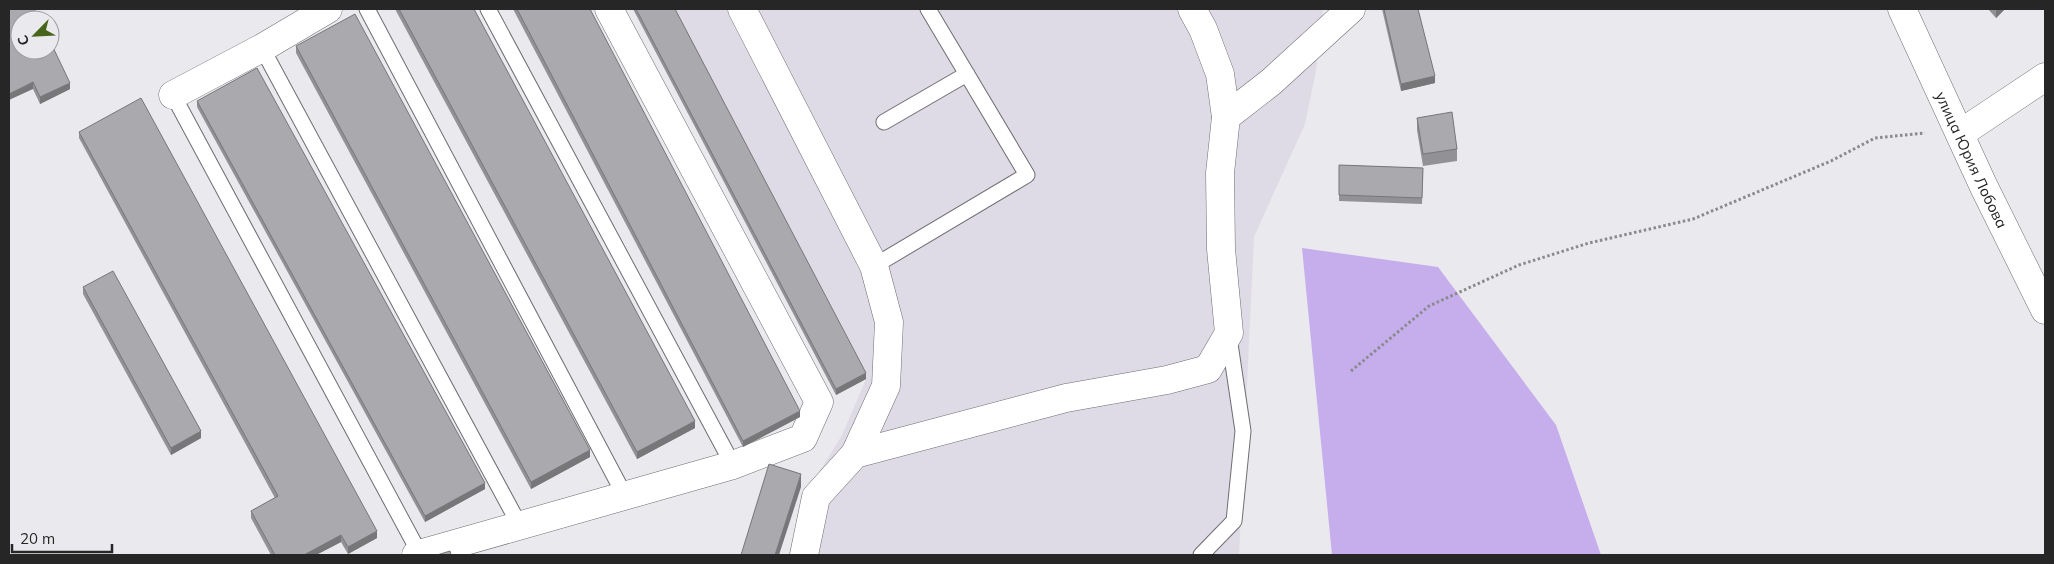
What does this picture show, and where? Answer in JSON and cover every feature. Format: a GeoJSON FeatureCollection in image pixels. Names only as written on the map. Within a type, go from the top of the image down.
{"type":"FeatureCollection","features":[{"type":"Feature","properties":{"kind":"street"},"geometry":{"type":"LineString","coordinates":[[173,95],[262,48],[328,9]]}},
{"type":"Feature","properties":{"kind":"street"},"geometry":{"type":"LineString","coordinates":[[418,555],[733,465],[803,438],[819,402],[609,9]]}},
{"type":"Feature","properties":{"kind":"street"},"geometry":{"type":"LineString","coordinates":[[855,454],[1066,398],[1167,380],[1208,369],[1229,333],[1221,249],[1220,173],[1226,117],[1220,74],[1203,30],[1192,9]]}},
{"type":"Feature","properties":{"kind":"street"},"geometry":{"type":"LineString","coordinates":[[1226,117],[1271,82],[1351,9]]}},
{"type":"Feature","properties":{"kind":"street","name":"улица Юрия Лобова"},"geometry":{"type":"LineString","coordinates":[[1902,9],[1961,133],[1984,187],[2045,310]]}},
{"type":"Feature","properties":{"kind":"street"},"geometry":{"type":"LineString","coordinates":[[750,11],[874,266],[890,322],[886,386],[855,454],[816,497],[804,555]]}},
{"type":"Feature","properties":{"kind":"street"},"geometry":{"type":"LineString","coordinates":[[1961,133],[2045,77]]}},
{"type":"Feature","properties":{"kind":"lane"},"geometry":{"type":"LineString","coordinates":[[367,9],[625,496]]}},
{"type":"Feature","properties":{"kind":"lane"},"geometry":{"type":"LineString","coordinates":[[488,9],[733,465]]}},
{"type":"Feature","properties":{"kind":"lane"},"geometry":{"type":"LineString","coordinates":[[874,266],[1027,175],[928,9]]}},
{"type":"Feature","properties":{"kind":"lane"},"geometry":{"type":"LineString","coordinates":[[262,48],[520,526]]}},
{"type":"Feature","properties":{"kind":"lane"},"geometry":{"type":"LineString","coordinates":[[884,122],[967,74]]}},
{"type":"Feature","properties":{"kind":"lane"},"geometry":{"type":"LineString","coordinates":[[173,95],[418,555]]}},
{"type":"Feature","properties":{"kind":"lane"},"geometry":{"type":"LineString","coordinates":[[1201,555],[1234,521],[1243,430],[1229,333]]}},
{"type":"Feature","properties":{"kind":"path"},"geometry":{"type":"LineString","coordinates":[[1350,371],[1429,306],[1519,265],[1589,243],[1693,219],[1815,168],[1875,138],[1914,132],[1961,133]]}},
{"type":"Feature","properties":{"kind":"shaded area"},"geometry":{"type":"Polygon","coordinates":[[[671,9],[1323,9],[1316,71],[1305,124],[1254,237],[1239,555],[790,555],[807,492],[842,435],[866,379],[671,9]]]}},
{"type":"Feature","properties":{"kind":"shaded area"},"geometry":{"type":"Polygon","coordinates":[[[1302,248],[1438,267],[1556,425],[1601,555],[1332,555],[1302,248]]]}},
{"type":"Feature","properties":{"kind":"building"},"geometry":{"type":"Polygon","coordinates":[[[9,9],[34,9],[10,10],[10,60],[59,60],[70,83],[40,97],[33,82],[9,94],[9,9]]]}},
{"type":"Feature","properties":{"kind":"building"},"geometry":{"type":"Polygon","coordinates":[[[399,9],[474,9],[695,421],[637,452],[399,9]]]}},
{"type":"Feature","properties":{"kind":"building"},"geometry":{"type":"Polygon","coordinates":[[[517,9],[590,9],[800,411],[743,441],[517,9]]]}},
{"type":"Feature","properties":{"kind":"building"},"geometry":{"type":"Polygon","coordinates":[[[636,9],[675,9],[866,373],[836,389],[636,9]]]}},
{"type":"Feature","properties":{"kind":"building"},"geometry":{"type":"Polygon","coordinates":[[[1384,9],[1418,9],[1435,76],[1401,84],[1384,9]]]}},
{"type":"Feature","properties":{"kind":"building"},"geometry":{"type":"Polygon","coordinates":[[[355,14],[590,450],[531,482],[296,46],[355,14]]]}},
{"type":"Feature","properties":{"kind":"building"},"geometry":{"type":"Polygon","coordinates":[[[257,68],[485,483],[425,516],[197,101],[257,68]]]}},
{"type":"Feature","properties":{"kind":"building"},"geometry":{"type":"Polygon","coordinates":[[[141,98],[377,531],[348,547],[341,535],[304,555],[275,555],[251,511],[278,496],[79,132],[141,98]]]}},
{"type":"Feature","properties":{"kind":"building"},"geometry":{"type":"Polygon","coordinates":[[[1452,112],[1457,149],[1423,154],[1417,118],[1452,112]]]}},
{"type":"Feature","properties":{"kind":"building"},"geometry":{"type":"Polygon","coordinates":[[[1339,165],[1423,168],[1422,198],[1339,195],[1339,165]]]}},
{"type":"Feature","properties":{"kind":"building"},"geometry":{"type":"Polygon","coordinates":[[[113,271],[201,431],[171,448],[83,287],[113,271]]]}},
{"type":"Feature","properties":{"kind":"building"},"geometry":{"type":"Polygon","coordinates":[[[769,464],[801,474],[775,555],[741,555],[769,464]]]}},
{"type":"Feature","properties":{"kind":"building"},"geometry":{"type":"Polygon","coordinates":[[[450,551],[451,555],[437,555],[450,551]]]}}]}
